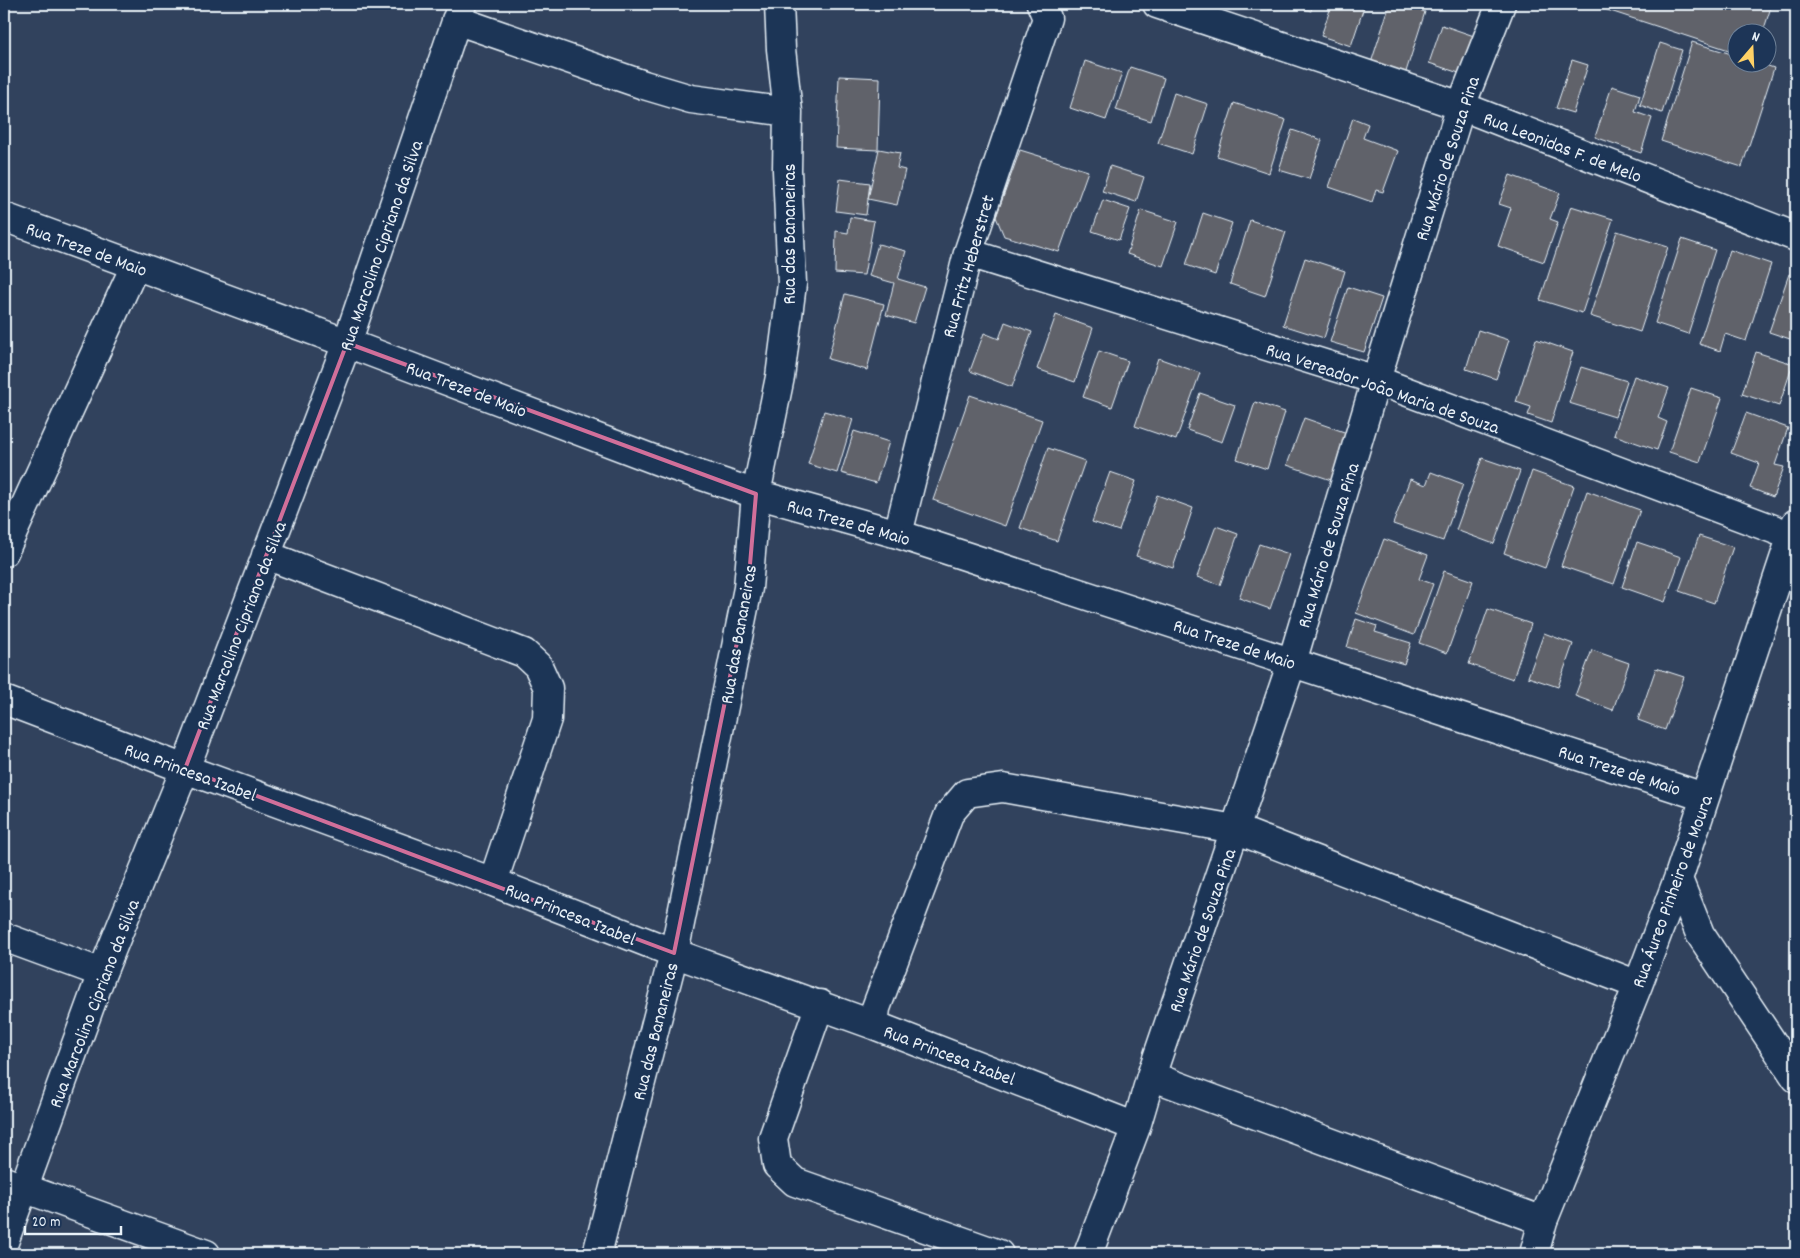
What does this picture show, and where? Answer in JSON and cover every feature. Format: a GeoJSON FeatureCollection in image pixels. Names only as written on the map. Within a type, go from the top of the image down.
{"type":"FeatureCollection","features":[{"type":"Feature","properties":{"kind":"street","name":"Rua das Bananeiras"},"geometry":{"type":"LineString","coordinates":[[597,1254],[674,953],[748,588],[756,494],[780,377],[792,284],[787,170],[788,112],[781,49],[779,4]]}},
{"type":"Feature","properties":{"kind":"street","name":"Rua Fritz Heberstret"},"geometry":{"type":"LineString","coordinates":[[898,534],[968,253],[1047,18],[1040,4]]}},
{"type":"Feature","properties":{"kind":"street","name":"Rua Leonidas F. de Melo"},"geometry":{"type":"LineString","coordinates":[[1157,4],[1461,106],[1796,236]]}},
{"type":"Feature","properties":{"kind":"street","name":"Rua Mário de Souza Pina"},"geometry":{"type":"LineString","coordinates":[[1088,1254],[1136,1127],[1151,1076],[1292,662],[1376,380],[1461,106],[1501,4]]}},
{"type":"Feature","properties":{"kind":"street"},"geometry":{"type":"LineString","coordinates":[[459,12],[644,85],[690,99],[788,112]]}},
{"type":"Feature","properties":{"kind":"street","name":"Rua Marcolino Cipriano da Silva"},"geometry":{"type":"LineString","coordinates":[[4,1242],[14,1185],[185,769],[347,343],[459,12]]}},
{"type":"Feature","properties":{"kind":"street","name":"Rua Treze de Maio"},"geometry":{"type":"LineString","coordinates":[[4,217],[347,343],[662,462],[756,494],[898,534],[1704,797]]}},
{"type":"Feature","properties":{"kind":"street","name":"Rua Vereador João Maria de Souza"},"geometry":{"type":"LineString","coordinates":[[968,253],[1376,380],[1794,530]]}},
{"type":"Feature","properties":{"kind":"street"},"geometry":{"type":"LineString","coordinates":[[4,552],[135,266]]}},
{"type":"Feature","properties":{"kind":"street","name":"Rua Áureo Pinheiro de Moura"},"geometry":{"type":"LineString","coordinates":[[1534,1254],[1543,1221],[1638,985],[1678,879],[1794,530]]}},
{"type":"Feature","properties":{"kind":"street"},"geometry":{"type":"LineString","coordinates":[[266,555],[524,654],[538,666],[548,688],[546,719],[493,882]]}},
{"type":"Feature","properties":{"kind":"street","name":"Rua Princesa Izabel"},"geometry":{"type":"LineString","coordinates":[[4,700],[185,769],[493,882],[674,953],[820,1004],[1136,1127]]}},
{"type":"Feature","properties":{"kind":"street"},"geometry":{"type":"LineString","coordinates":[[874,1025],[876,1008],[949,814],[967,793],[1002,788],[1235,829],[1638,985]]}},
{"type":"Feature","properties":{"kind":"street"},"geometry":{"type":"LineString","coordinates":[[1678,879],[1700,934],[1796,1078]]}},
{"type":"Feature","properties":{"kind":"street"},"geometry":{"type":"LineString","coordinates":[[4,936],[102,973]]}},
{"type":"Feature","properties":{"kind":"street"},"geometry":{"type":"LineString","coordinates":[[820,1004],[772,1138],[777,1165],[796,1182],[999,1254]]}},
{"type":"Feature","properties":{"kind":"street"},"geometry":{"type":"LineString","coordinates":[[1151,1076],[1543,1221]]}},
{"type":"Feature","properties":{"kind":"street"},"geometry":{"type":"LineString","coordinates":[[14,1185],[206,1254]]}},
{"type":"Feature","properties":{"kind":"highlighted area"},"geometry":{"type":"Polygon","coordinates":[[[347,343],[756,494],[748,588],[674,953],[185,769],[347,343]]]}},
{"type":"Feature","properties":{"kind":"building"},"geometry":{"type":"Polygon","coordinates":[[[1235,4],[1251,4],[1249,9],[1235,4]]]}},
{"type":"Feature","properties":{"kind":"building"},"geometry":{"type":"Polygon","coordinates":[[[1288,4],[1313,4],[1311,11],[1288,4]]]}},
{"type":"Feature","properties":{"kind":"building"},"geometry":{"type":"Polygon","coordinates":[[[1332,4],[1365,4],[1351,46],[1321,36],[1332,4]]]}},
{"type":"Feature","properties":{"kind":"building"},"geometry":{"type":"Polygon","coordinates":[[[1390,4],[1401,4],[1425,12],[1404,78],[1370,66],[1390,4]]]}},
{"type":"Feature","properties":{"kind":"building"},"geometry":{"type":"Polygon","coordinates":[[[1589,4],[1759,4],[1771,7],[1766,22],[1728,22],[1728,50],[1589,4]]]}},
{"type":"Feature","properties":{"kind":"building"},"geometry":{"type":"Polygon","coordinates":[[[1442,25],[1474,36],[1462,74],[1429,63],[1442,25]]]}},
{"type":"Feature","properties":{"kind":"building"},"geometry":{"type":"Polygon","coordinates":[[[1692,42],[1728,53],[1728,72],[1773,72],[1742,167],[1661,141],[1692,42]]]}},
{"type":"Feature","properties":{"kind":"building"},"geometry":{"type":"Polygon","coordinates":[[[1660,43],[1682,50],[1662,113],[1640,105],[1660,43]]]}},
{"type":"Feature","properties":{"kind":"building"},"geometry":{"type":"Polygon","coordinates":[[[1572,60],[1588,65],[1573,113],[1556,108],[1572,60]]]}},
{"type":"Feature","properties":{"kind":"building"},"geometry":{"type":"Polygon","coordinates":[[[1085,61],[1122,73],[1106,120],[1070,108],[1085,61]]]}},
{"type":"Feature","properties":{"kind":"building"},"geometry":{"type":"Polygon","coordinates":[[[1130,67],[1164,78],[1151,121],[1116,110],[1130,67]]]}},
{"type":"Feature","properties":{"kind":"building"},"geometry":{"type":"Polygon","coordinates":[[[839,76],[880,78],[878,150],[836,148],[839,76]]]}},
{"type":"Feature","properties":{"kind":"building"},"geometry":{"type":"Polygon","coordinates":[[[1612,86],[1640,95],[1635,112],[1652,118],[1641,153],[1595,137],[1612,86]]]}},
{"type":"Feature","properties":{"kind":"building"},"geometry":{"type":"Polygon","coordinates":[[[1174,93],[1208,104],[1192,154],[1158,143],[1174,93]]]}},
{"type":"Feature","properties":{"kind":"building"},"geometry":{"type":"Polygon","coordinates":[[[1234,103],[1286,120],[1269,173],[1217,156],[1234,103]]]}},
{"type":"Feature","properties":{"kind":"building"},"geometry":{"type":"Polygon","coordinates":[[[1353,118],[1368,124],[1363,138],[1398,151],[1383,192],[1376,190],[1372,202],[1329,187],[1353,118]]]}},
{"type":"Feature","properties":{"kind":"building"},"geometry":{"type":"Polygon","coordinates":[[[1292,130],[1322,140],[1309,179],[1279,170],[1292,130]]]}},
{"type":"Feature","properties":{"kind":"building"},"geometry":{"type":"Polygon","coordinates":[[[879,149],[900,153],[897,168],[905,170],[897,205],[868,199],[879,149]]]}},
{"type":"Feature","properties":{"kind":"building"},"geometry":{"type":"Polygon","coordinates":[[[1020,150],[1088,171],[1059,252],[1004,236],[996,217],[1020,150]]]}},
{"type":"Feature","properties":{"kind":"building"},"geometry":{"type":"Polygon","coordinates":[[[1110,166],[1144,177],[1136,202],[1102,191],[1110,166]]]}},
{"type":"Feature","properties":{"kind":"building"},"geometry":{"type":"Polygon","coordinates":[[[1510,175],[1560,193],[1550,219],[1558,222],[1544,262],[1498,246],[1511,208],[1499,204],[1510,175]]]}},
{"type":"Feature","properties":{"kind":"building"},"geometry":{"type":"Polygon","coordinates":[[[840,179],[870,183],[866,215],[836,211],[840,179]]]}},
{"type":"Feature","properties":{"kind":"building"},"geometry":{"type":"Polygon","coordinates":[[[1103,200],[1130,209],[1119,240],[1092,231],[1103,200]]]}},
{"type":"Feature","properties":{"kind":"building"},"geometry":{"type":"Polygon","coordinates":[[[1571,206],[1613,219],[1582,313],[1540,300],[1571,206]]]}},
{"type":"Feature","properties":{"kind":"building"},"geometry":{"type":"Polygon","coordinates":[[[1141,210],[1178,222],[1163,266],[1127,254],[1141,210]]]}},
{"type":"Feature","properties":{"kind":"building"},"geometry":{"type":"Polygon","coordinates":[[[1203,213],[1232,223],[1215,275],[1186,265],[1203,213]]]}},
{"type":"Feature","properties":{"kind":"building"},"geometry":{"type":"Polygon","coordinates":[[[850,217],[874,221],[864,275],[835,273],[836,231],[848,233],[850,217]]]}},
{"type":"Feature","properties":{"kind":"building"},"geometry":{"type":"Polygon","coordinates":[[[1250,220],[1286,232],[1265,296],[1230,284],[1250,220]]]}},
{"type":"Feature","properties":{"kind":"building"},"geometry":{"type":"Polygon","coordinates":[[[1617,231],[1668,247],[1640,332],[1590,316],[1617,231]]]}},
{"type":"Feature","properties":{"kind":"building"},"geometry":{"type":"Polygon","coordinates":[[[1682,239],[1715,250],[1688,334],[1655,323],[1682,239]]]}},
{"type":"Feature","properties":{"kind":"building"},"geometry":{"type":"Polygon","coordinates":[[[878,244],[906,251],[898,279],[925,287],[914,323],[886,315],[894,283],[869,276],[878,244]]]}},
{"type":"Feature","properties":{"kind":"building"},"geometry":{"type":"Polygon","coordinates":[[[1730,250],[1771,264],[1746,341],[1725,334],[1720,351],[1699,344],[1730,250]]]}},
{"type":"Feature","properties":{"kind":"building"},"geometry":{"type":"Polygon","coordinates":[[[1305,258],[1345,271],[1324,338],[1283,325],[1305,258]]]}},
{"type":"Feature","properties":{"kind":"building"},"geometry":{"type":"Polygon","coordinates":[[[1789,274],[1796,276],[1796,341],[1769,332],[1789,274]]]}},
{"type":"Feature","properties":{"kind":"building"},"geometry":{"type":"Polygon","coordinates":[[[1348,287],[1382,298],[1364,352],[1330,342],[1348,287]]]}},
{"type":"Feature","properties":{"kind":"building"},"geometry":{"type":"Polygon","coordinates":[[[845,294],[884,304],[867,370],[828,359],[845,294]]]}},
{"type":"Feature","properties":{"kind":"building"},"geometry":{"type":"Polygon","coordinates":[[[1056,315],[1093,328],[1075,382],[1037,369],[1056,315]]]}},
{"type":"Feature","properties":{"kind":"building"},"geometry":{"type":"Polygon","coordinates":[[[1005,322],[1032,332],[1012,387],[970,371],[984,333],[999,339],[1005,322]]]}},
{"type":"Feature","properties":{"kind":"building"},"geometry":{"type":"Polygon","coordinates":[[[1478,330],[1509,340],[1496,379],[1466,369],[1478,330]]]}},
{"type":"Feature","properties":{"kind":"building"},"geometry":{"type":"Polygon","coordinates":[[[1536,339],[1573,352],[1551,423],[1528,415],[1531,407],[1516,402],[1536,339]]]}},
{"type":"Feature","properties":{"kind":"building"},"geometry":{"type":"Polygon","coordinates":[[[1099,351],[1128,361],[1112,407],[1083,397],[1099,351]]]}},
{"type":"Feature","properties":{"kind":"building"},"geometry":{"type":"Polygon","coordinates":[[[1756,352],[1793,364],[1779,406],[1742,394],[1756,352]]]}},
{"type":"Feature","properties":{"kind":"building"},"geometry":{"type":"Polygon","coordinates":[[[1158,358],[1200,373],[1176,440],[1135,426],[1158,358]]]}},
{"type":"Feature","properties":{"kind":"building"},"geometry":{"type":"Polygon","coordinates":[[[1581,367],[1627,381],[1615,417],[1569,403],[1581,367]]]}},
{"type":"Feature","properties":{"kind":"building"},"geometry":{"type":"Polygon","coordinates":[[[1634,376],[1669,388],[1658,418],[1667,422],[1657,450],[1614,435],[1634,376]]]}},
{"type":"Feature","properties":{"kind":"building"},"geometry":{"type":"Polygon","coordinates":[[[1691,388],[1722,398],[1700,462],[1669,452],[1691,388]]]}},
{"type":"Feature","properties":{"kind":"building"},"geometry":{"type":"Polygon","coordinates":[[[1200,393],[1235,405],[1222,442],[1187,430],[1200,393]]]}},
{"type":"Feature","properties":{"kind":"building"},"geometry":{"type":"Polygon","coordinates":[[[970,395],[1042,420],[1005,526],[933,500],[970,395]]]}},
{"type":"Feature","properties":{"kind":"building"},"geometry":{"type":"Polygon","coordinates":[[[1255,402],[1285,412],[1267,469],[1237,459],[1255,402]]]}},
{"type":"Feature","properties":{"kind":"building"},"geometry":{"type":"Polygon","coordinates":[[[824,411],[853,419],[837,473],[808,464],[824,411]]]}},
{"type":"Feature","properties":{"kind":"building"},"geometry":{"type":"Polygon","coordinates":[[[1746,413],[1788,428],[1775,465],[1784,467],[1773,497],[1750,488],[1759,463],[1731,453],[1746,413]]]}},
{"type":"Feature","properties":{"kind":"building"},"geometry":{"type":"Polygon","coordinates":[[[1304,418],[1350,434],[1334,481],[1287,465],[1304,418]]]}},
{"type":"Feature","properties":{"kind":"building"},"geometry":{"type":"Polygon","coordinates":[[[854,431],[889,442],[876,483],[841,473],[854,431]]]}},
{"type":"Feature","properties":{"kind":"building"},"geometry":{"type":"Polygon","coordinates":[[[1048,448],[1085,461],[1057,541],[1020,528],[1048,448]]]}},
{"type":"Feature","properties":{"kind":"building"},"geometry":{"type":"Polygon","coordinates":[[[1482,458],[1520,471],[1494,544],[1456,530],[1482,458]]]}},
{"type":"Feature","properties":{"kind":"building"},"geometry":{"type":"Polygon","coordinates":[[[1532,471],[1574,486],[1545,568],[1504,553],[1532,471]]]}},
{"type":"Feature","properties":{"kind":"building"},"geometry":{"type":"Polygon","coordinates":[[[1110,472],[1136,481],[1119,531],[1092,522],[1110,472]]]}},
{"type":"Feature","properties":{"kind":"building"},"geometry":{"type":"Polygon","coordinates":[[[1431,472],[1463,484],[1443,541],[1393,524],[1410,479],[1426,485],[1431,472]]]}},
{"type":"Feature","properties":{"kind":"building"},"geometry":{"type":"Polygon","coordinates":[[[1587,491],[1640,510],[1614,584],[1561,566],[1587,491]]]}},
{"type":"Feature","properties":{"kind":"building"},"geometry":{"type":"Polygon","coordinates":[[[1157,495],[1193,508],[1173,568],[1136,556],[1157,495]]]}},
{"type":"Feature","properties":{"kind":"building"},"geometry":{"type":"Polygon","coordinates":[[[1216,526],[1238,534],[1220,585],[1197,577],[1216,526]]]}},
{"type":"Feature","properties":{"kind":"building"},"geometry":{"type":"Polygon","coordinates":[[[1699,536],[1733,547],[1714,603],[1679,591],[1699,536]]]}},
{"type":"Feature","properties":{"kind":"building"},"geometry":{"type":"Polygon","coordinates":[[[1384,539],[1428,555],[1419,579],[1433,584],[1414,635],[1356,613],[1384,539]]]}},
{"type":"Feature","properties":{"kind":"building"},"geometry":{"type":"Polygon","coordinates":[[[1637,542],[1681,557],[1665,602],[1622,587],[1637,542]]]}},
{"type":"Feature","properties":{"kind":"building"},"geometry":{"type":"Polygon","coordinates":[[[1259,544],[1289,554],[1270,609],[1239,598],[1259,544]]]}},
{"type":"Feature","properties":{"kind":"building"},"geometry":{"type":"Polygon","coordinates":[[[1444,571],[1473,581],[1447,653],[1419,643],[1444,571]]]}},
{"type":"Feature","properties":{"kind":"building"},"geometry":{"type":"Polygon","coordinates":[[[1488,609],[1531,624],[1513,679],[1469,664],[1488,609]]]}},
{"type":"Feature","properties":{"kind":"building"},"geometry":{"type":"Polygon","coordinates":[[[1356,619],[1377,626],[1375,632],[1411,643],[1404,664],[1347,647],[1356,619]]]}},
{"type":"Feature","properties":{"kind":"building"},"geometry":{"type":"Polygon","coordinates":[[[1544,633],[1573,644],[1558,687],[1528,677],[1544,633]]]}},
{"type":"Feature","properties":{"kind":"building"},"geometry":{"type":"Polygon","coordinates":[[[1592,650],[1629,663],[1613,710],[1575,696],[1592,650]]]}},
{"type":"Feature","properties":{"kind":"building"},"geometry":{"type":"Polygon","coordinates":[[[1656,668],[1684,677],[1665,730],[1638,720],[1656,668]]]}}]}
